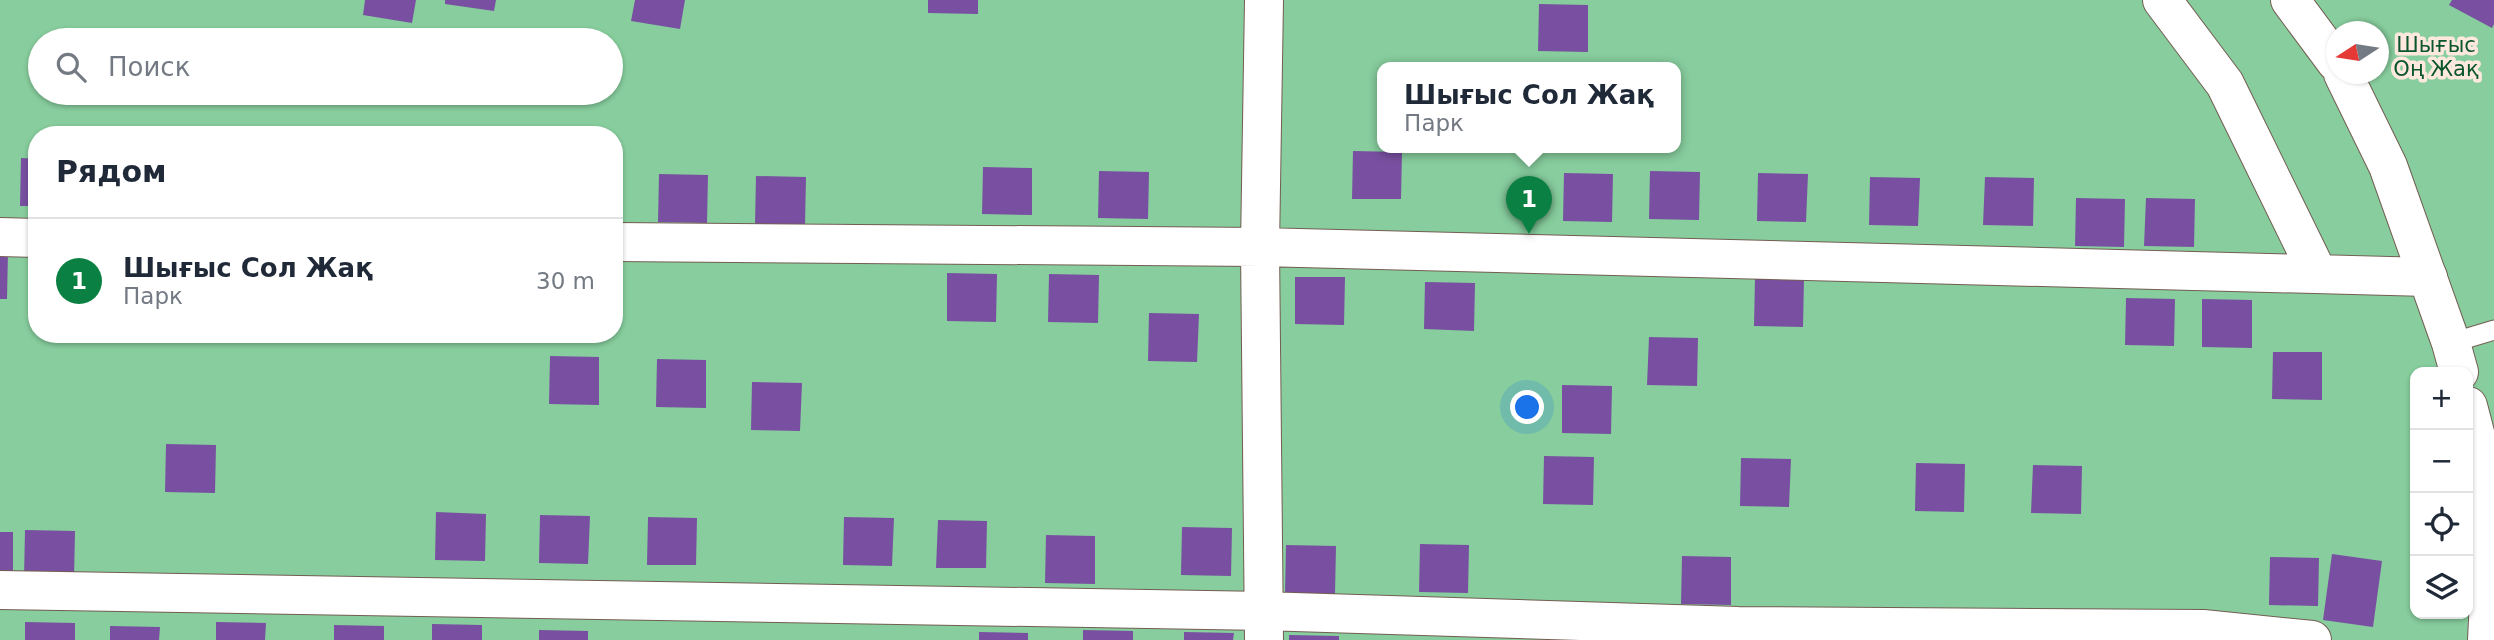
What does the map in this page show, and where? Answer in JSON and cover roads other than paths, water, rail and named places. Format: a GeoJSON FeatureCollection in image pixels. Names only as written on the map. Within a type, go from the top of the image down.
{"type":"FeatureCollection","features":[{"type":"Feature","properties":{"kind":"street"},"geometry":{"type":"LineString","coordinates":[[1264,0],[1260,247],[1264,625]]}},
{"type":"Feature","properties":{"kind":"street"},"geometry":{"type":"LineString","coordinates":[[2162,0],[2225,84],[2318,274]]}},
{"type":"Feature","properties":{"kind":"street"},"geometry":{"type":"LineString","coordinates":[[2290,0],[2326,49]]}},
{"type":"Feature","properties":{"kind":"street"},"geometry":{"type":"LineString","coordinates":[[2348,84],[2388,166],[2455,358]]}},
{"type":"Feature","properties":{"kind":"street"},"geometry":{"type":"LineString","coordinates":[[0,237],[28,238]]}},
{"type":"Feature","properties":{"kind":"street"},"geometry":{"type":"LineString","coordinates":[[623,242],[1260,247],[2428,277]]}},
{"type":"Feature","properties":{"kind":"street"},"geometry":{"type":"LineString","coordinates":[[2473,425],[2479,448],[2491,560],[2487,640]]}},
{"type":"Feature","properties":{"kind":"street"},"geometry":{"type":"LineString","coordinates":[[0,590],[1264,625],[2203,629],[2312,640]]}},
{"type":"Feature","properties":{"kind":"lane"},"geometry":{"type":"LineString","coordinates":[[2455,358],[2494,330]]}},
{"type":"Feature","properties":{"kind":"place","name":"Шығыс Сол Жақ"},"geometry":{"type":"Point","coordinates":[1529,234]}},
{"type":"Feature","properties":{"kind":"park label","name":"Шығыс Оң Жақ"},"geometry":{"type":"Point","coordinates":[2436,57]}}]}
